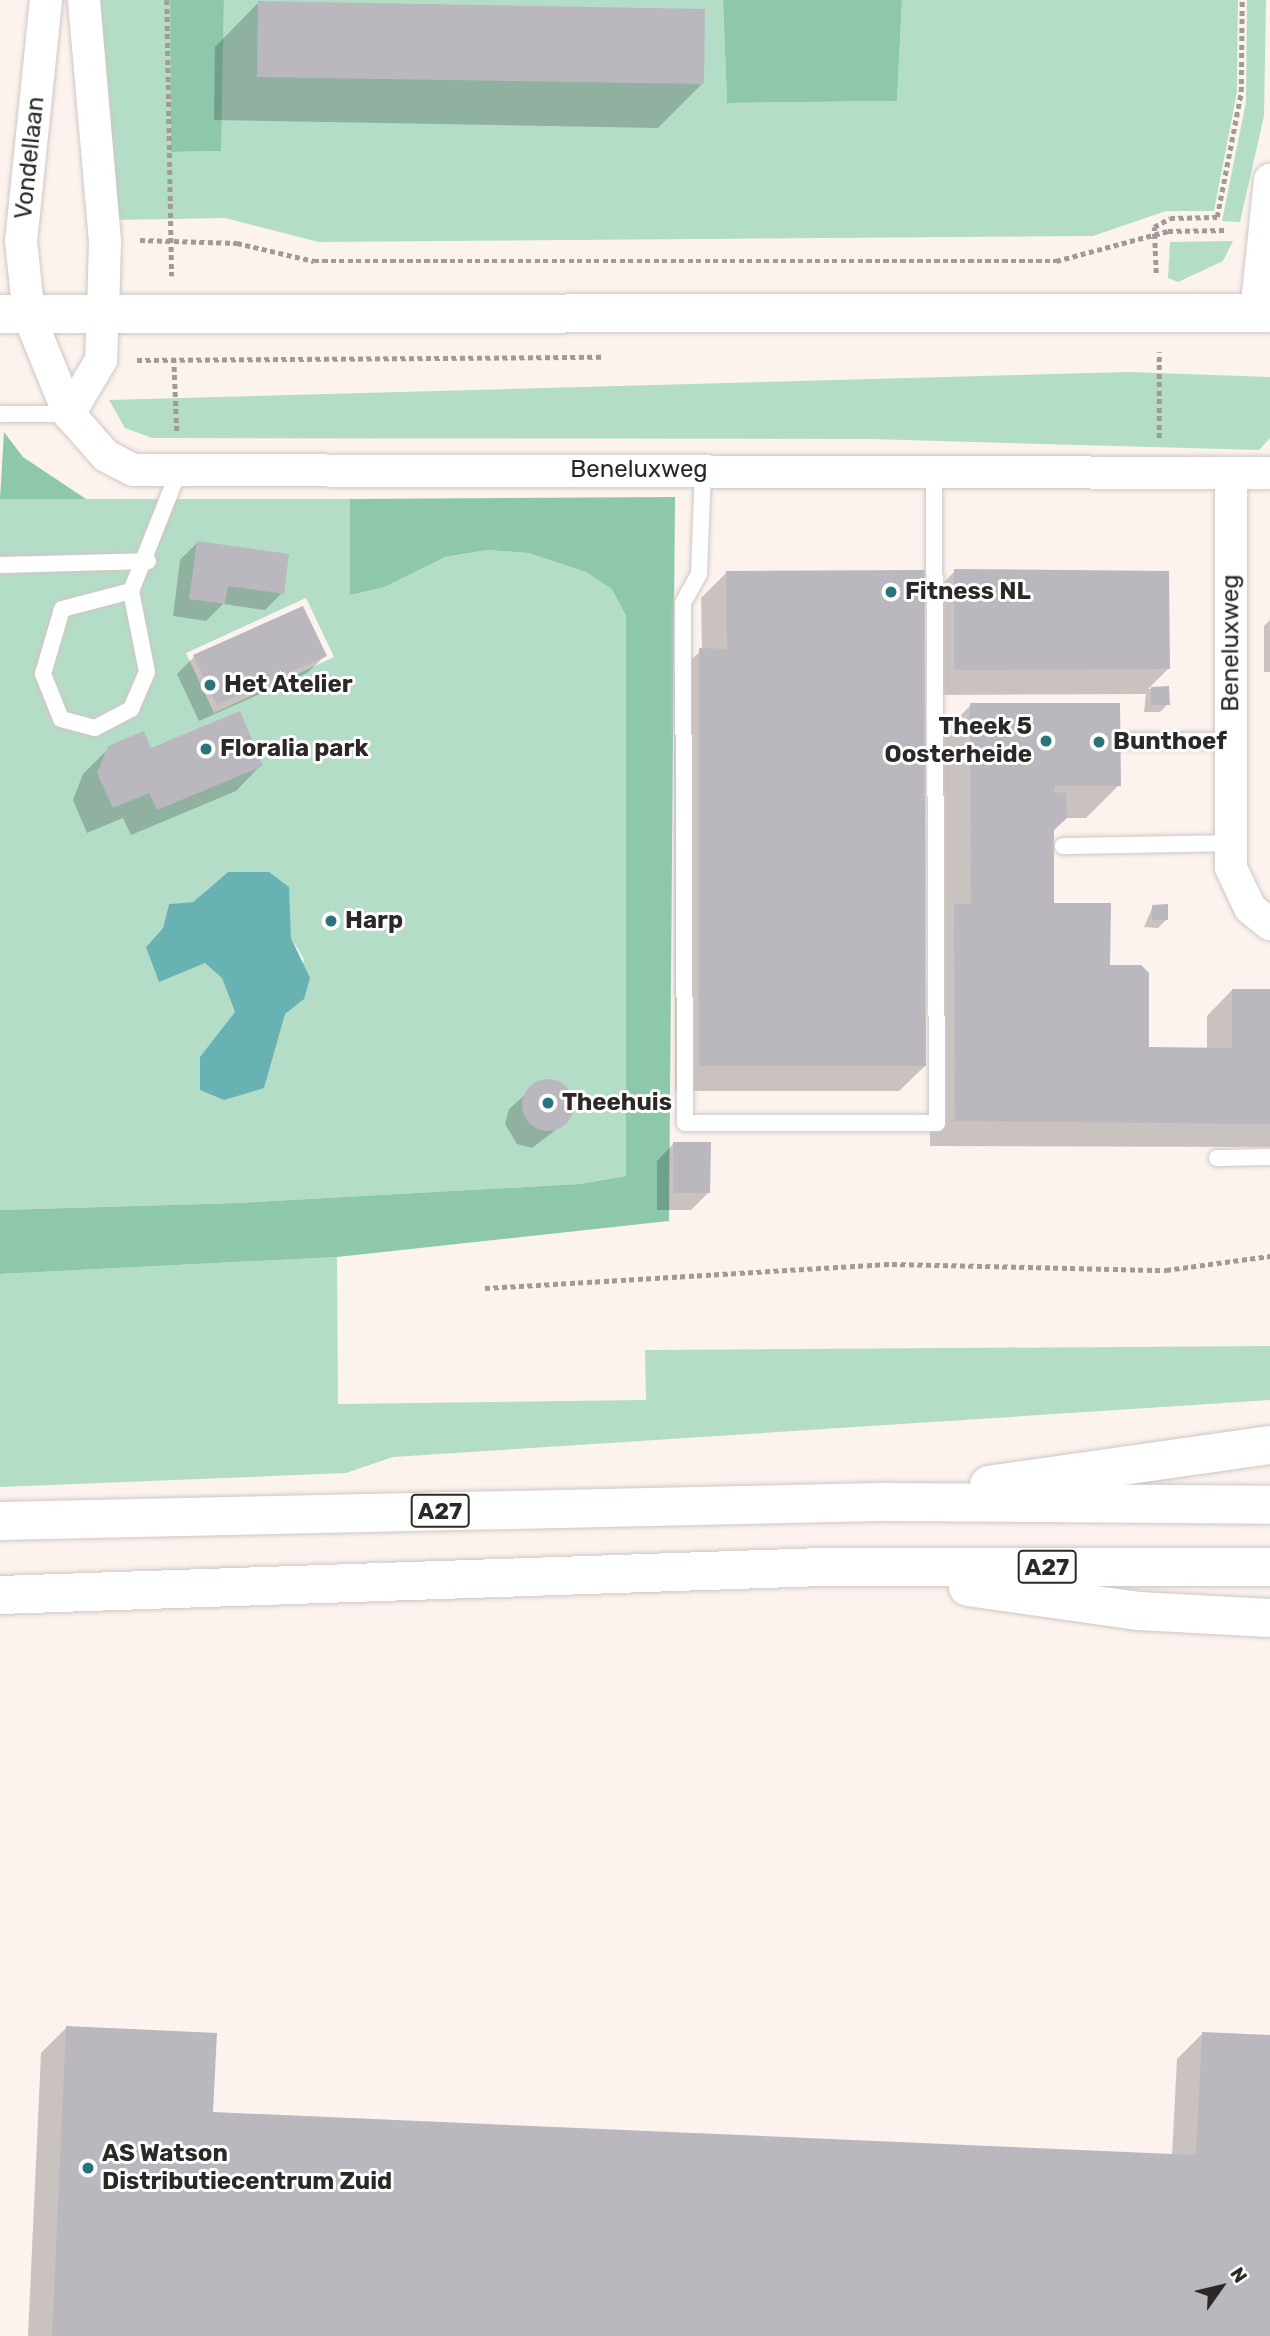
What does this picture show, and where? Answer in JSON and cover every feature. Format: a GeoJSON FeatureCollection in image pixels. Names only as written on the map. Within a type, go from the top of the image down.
{"type":"FeatureCollection","features":[{"type":"Feature","properties":{"kind":"main road"},"geometry":{"type":"LineString","coordinates":[[15,315],[1263,313]]}},
{"type":"Feature","properties":{"kind":"main road","name":"A27"},"geometry":{"type":"LineString","coordinates":[[880,1502],[1229,1446],[1270,1445]]}},
{"type":"Feature","properties":{"kind":"main road","name":"A27"},"geometry":{"type":"LineString","coordinates":[[0,1521],[880,1502],[1270,1505]]}},
{"type":"Feature","properties":{"kind":"main road","name":"A27"},"geometry":{"type":"LineString","coordinates":[[824,1567],[1139,1611],[1270,1618]]}},
{"type":"Feature","properties":{"kind":"main road","name":"A27"},"geometry":{"type":"LineString","coordinates":[[0,1595],[824,1567],[1270,1567]]}},
{"type":"Feature","properties":{"kind":"street","name":"Vondellaan"},"geometry":{"type":"LineString","coordinates":[[15,315],[46,0]]}},
{"type":"Feature","properties":{"kind":"street"},"geometry":{"type":"LineString","coordinates":[[69,414],[101,360],[103,313],[105,241],[84,0]]}},
{"type":"Feature","properties":{"kind":"street"},"geometry":{"type":"LineString","coordinates":[[1263,313],[1262,230],[1270,180]]}},
{"type":"Feature","properties":{"kind":"street","name":"Beneluxweg"},"geometry":{"type":"LineString","coordinates":[[15,315],[69,414],[106,456],[133,470],[178,473],[703,469],[1270,473]]}},
{"type":"Feature","properties":{"kind":"street","name":"Beneluxweg"},"geometry":{"type":"LineString","coordinates":[[1231,474],[1231,868],[1250,908],[1270,924]]}},
{"type":"Feature","properties":{"kind":"lane"},"geometry":{"type":"LineString","coordinates":[[0,414],[69,414]]}},
{"type":"Feature","properties":{"kind":"lane"},"geometry":{"type":"LineString","coordinates":[[703,469],[699,574],[683,603],[685,1123],[937,1123],[934,471]]}},
{"type":"Feature","properties":{"kind":"lane"},"geometry":{"type":"LineString","coordinates":[[131,590],[62,609],[43,674],[61,719],[95,728],[131,709],[147,672],[131,590],[148,561],[178,473]]}},
{"type":"Feature","properties":{"kind":"lane"},"geometry":{"type":"LineString","coordinates":[[0,565],[148,561]]}},
{"type":"Feature","properties":{"kind":"lane"},"geometry":{"type":"LineString","coordinates":[[1125,741],[1231,741]]}},
{"type":"Feature","properties":{"kind":"lane"},"geometry":{"type":"LineString","coordinates":[[1063,846],[1231,843]]}},
{"type":"Feature","properties":{"kind":"lane"},"geometry":{"type":"LineString","coordinates":[[1217,1158],[1270,1157]]}},
{"type":"Feature","properties":{"kind":"path"},"geometry":{"type":"LineString","coordinates":[[167,0],[171,240],[237,243],[314,261],[1056,261],[1155,235],[1262,230]]}},
{"type":"Feature","properties":{"kind":"path"},"geometry":{"type":"LineString","coordinates":[[1160,472],[1154,227],[1170,218],[1217,217],[1241,92],[1242,0]]}},
{"type":"Feature","properties":{"kind":"path"},"geometry":{"type":"LineString","coordinates":[[174,360],[178,473]]}},
{"type":"Feature","properties":{"kind":"path"},"geometry":{"type":"LineString","coordinates":[[485,1288],[892,1264],[1166,1270],[1270,1256]]}},
{"type":"Feature","properties":{"kind":"green space"},"geometry":{"type":"Polygon","coordinates":[[[100,0],[170,0],[171,152],[220,151],[224,0],[723,0],[727,103],[897,101],[902,0],[1238,0],[1237,92],[1214,211],[1166,211],[1093,236],[319,242],[225,218],[115,220],[100,0]]]}},
{"type":"Feature","properties":{"kind":"green space"},"geometry":{"type":"Polygon","coordinates":[[[170,0],[224,0],[221,151],[171,152],[170,0]]]}},
{"type":"Feature","properties":{"kind":"green space"},"geometry":{"type":"Polygon","coordinates":[[[723,0],[902,0],[897,101],[727,103],[723,0]]]}},
{"type":"Feature","properties":{"kind":"green space"},"geometry":{"type":"Polygon","coordinates":[[[1247,0],[1266,0],[1264,116],[1240,222],[1222,221],[1246,102],[1247,0]]]}},
{"type":"Feature","properties":{"kind":"green space"},"geometry":{"type":"Polygon","coordinates":[[[1233,241],[1223,261],[1178,282],[1168,278],[1170,242],[1233,241]]]}},
{"type":"Feature","properties":{"kind":"green space"},"geometry":{"type":"Polygon","coordinates":[[[1129,372],[1270,377],[1270,438],[1259,450],[870,439],[152,438],[125,428],[109,400],[1129,372]]]}},
{"type":"Feature","properties":{"kind":"green space"},"geometry":{"type":"Polygon","coordinates":[[[4,432],[23,457],[86,499],[0,499],[4,432]]]}},
{"type":"Feature","properties":{"kind":"green space"},"geometry":{"type":"Polygon","coordinates":[[[675,497],[669,1221],[337,1257],[0,1274],[0,1210],[237,1203],[579,1184],[626,1176],[626,616],[612,589],[586,572],[528,553],[487,550],[445,557],[384,587],[350,595],[350,499],[675,497]]]}},
{"type":"Feature","properties":{"kind":"green space","name":"Floralia park"},"geometry":{"type":"Polygon","coordinates":[[[0,499],[350,499],[351,595],[445,557],[487,550],[528,553],[586,572],[612,588],[626,616],[628,641],[626,1176],[579,1184],[237,1203],[0,1210],[0,499]],[[306,598],[186,653],[214,713],[334,657],[306,598]],[[228,872],[193,902],[169,904],[163,928],[146,947],[205,963],[285,1014],[293,1007],[304,959],[291,938],[288,916],[228,872]]]}},
{"type":"Feature","properties":{"kind":"green space"},"geometry":{"type":"Polygon","coordinates":[[[337,1257],[338,1404],[646,1400],[645,1350],[1270,1346],[1270,1400],[393,1457],[346,1473],[0,1487],[0,1274],[337,1257]]]}},
{"type":"Feature","properties":{"kind":"water"},"geometry":{"type":"Polygon","coordinates":[[[228,872],[269,872],[289,887],[291,938],[310,978],[304,999],[285,1014],[264,1088],[224,1100],[200,1090],[200,1057],[235,1012],[222,978],[205,963],[159,982],[146,947],[163,928],[169,904],[193,902],[228,872]]]}},
{"type":"Feature","properties":{"kind":"building"},"geometry":{"type":"Polygon","coordinates":[[[258,1],[705,9],[704,84],[257,77],[258,1]]]}},
{"type":"Feature","properties":{"kind":"building"},"geometry":{"type":"Polygon","coordinates":[[[197,541],[289,554],[284,594],[228,586],[225,604],[189,599],[197,541]]]}},
{"type":"Feature","properties":{"kind":"building"},"geometry":{"type":"Polygon","coordinates":[[[954,569],[1169,571],[1170,669],[954,670],[954,569]]]}},
{"type":"Feature","properties":{"kind":"building"},"geometry":{"type":"Polygon","coordinates":[[[925,570],[926,1066],[699,1066],[699,648],[727,649],[726,571],[925,570]]]}},
{"type":"Feature","properties":{"kind":"building"},"geometry":{"type":"Polygon","coordinates":[[[303,606],[327,656],[217,705],[193,655],[303,606]]]}},
{"type":"Feature","properties":{"kind":"building"},"geometry":{"type":"Polygon","coordinates":[[[1169,686],[1170,705],[1151,705],[1151,687],[1169,686]]]}},
{"type":"Feature","properties":{"kind":"building"},"geometry":{"type":"Polygon","coordinates":[[[970,703],[1120,703],[1121,786],[1054,786],[1054,792],[1066,793],[1067,818],[1054,830],[1054,903],[1111,903],[1110,965],[1141,965],[1149,973],[1149,1047],[1232,1048],[1232,989],[1270,989],[1270,1124],[955,1121],[954,904],[971,904],[970,703]]]}},
{"type":"Feature","properties":{"kind":"building"},"geometry":{"type":"Polygon","coordinates":[[[240,711],[263,766],[157,810],[149,793],[113,808],[97,773],[108,746],[144,731],[151,748],[240,711]]]}},
{"type":"Feature","properties":{"kind":"building"},"geometry":{"type":"Polygon","coordinates":[[[1168,904],[1168,920],[1152,920],[1152,905],[1168,904]]]}},
{"type":"Feature","properties":{"kind":"building","name":"Theehuis"},"geometry":{"type":"Polygon","coordinates":[[[548,1079],[567,1086],[574,1105],[567,1124],[548,1131],[529,1124],[522,1105],[529,1086],[548,1079]]]}},
{"type":"Feature","properties":{"kind":"building"},"geometry":{"type":"Polygon","coordinates":[[[673,1142],[711,1142],[710,1193],[673,1193],[673,1142]]]}},
{"type":"Feature","properties":{"kind":"building"},"geometry":{"type":"Polygon","coordinates":[[[66,2026],[217,2033],[213,2112],[1196,2155],[1202,2032],[1270,2035],[1270,2336],[52,2336],[66,2026]]]}},
{"type":"Feature","properties":{"kind":"place","name":"Fitness NL"},"geometry":{"type":"Point","coordinates":[891,592]}},
{"type":"Feature","properties":{"kind":"place","name":"Het Atelier"},"geometry":{"type":"Point","coordinates":[210,685]}},
{"type":"Feature","properties":{"kind":"place","name":"Theek 5 Oosterheide"},"geometry":{"type":"Point","coordinates":[1046,741]}},
{"type":"Feature","properties":{"kind":"place","name":"Bunthoef"},"geometry":{"type":"Point","coordinates":[1099,742]}},
{"type":"Feature","properties":{"kind":"place","name":"Floralia park"},"geometry":{"type":"Point","coordinates":[206,749]}},
{"type":"Feature","properties":{"kind":"place","name":"Harp"},"geometry":{"type":"Point","coordinates":[331,921]}},
{"type":"Feature","properties":{"kind":"place","name":"Theehuis"},"geometry":{"type":"Point","coordinates":[548,1103]}},
{"type":"Feature","properties":{"kind":"place","name":"AS Watson Distributiecentrum Zuid"},"geometry":{"type":"Point","coordinates":[88,2168]}}]}
